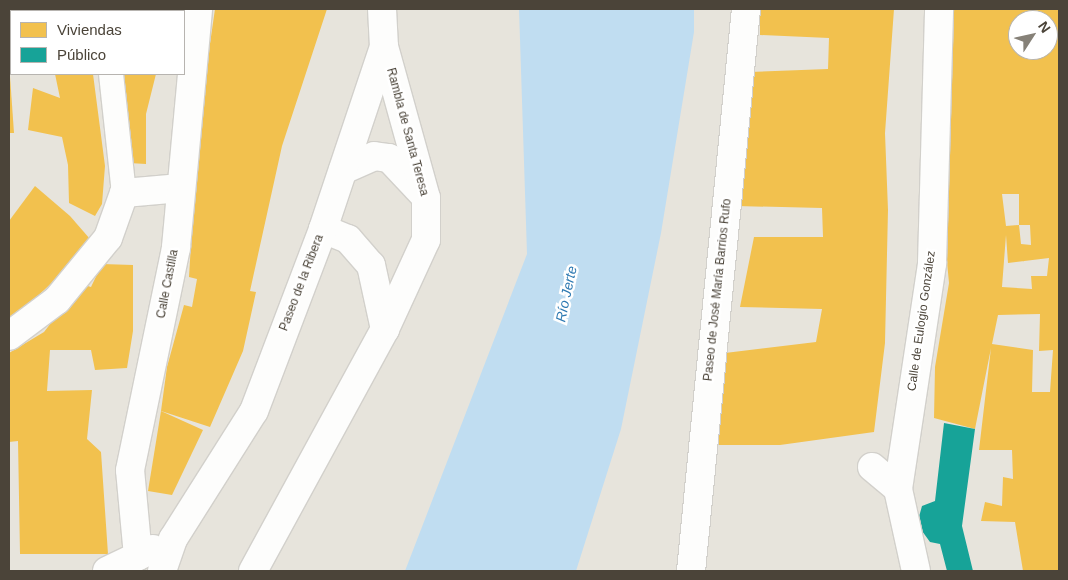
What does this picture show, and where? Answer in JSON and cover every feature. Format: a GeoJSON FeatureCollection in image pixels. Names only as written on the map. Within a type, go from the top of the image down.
{"type":"FeatureCollection","features":[{"type":"Feature","properties":{"kind":"street","name":"Calle Castilla"},"geometry":{"type":"LineString","coordinates":[[138,556],[130,470],[176,247],[198,9]]}},
{"type":"Feature","properties":{"kind":"street","name":"Paseo de la Ribera"},"geometry":{"type":"LineString","coordinates":[[162,571],[173,539],[254,410],[323,229],[384,47],[382,9]]}},
{"type":"Feature","properties":{"kind":"street","name":"Paseo de José María Barrios Rufo"},"geometry":{"type":"LineString","coordinates":[[691,571],[746,9]]}},
{"type":"Feature","properties":{"kind":"street","name":"Calle de Eulogio González"},"geometry":{"type":"LineString","coordinates":[[916,571],[898,489],[932,262],[939,9]]}},
{"type":"Feature","properties":{"kind":"street","name":"Rambla de Santa Teresa"},"geometry":{"type":"LineString","coordinates":[[384,47],[426,198],[426,240],[384,329]]}},
{"type":"Feature","properties":{"kind":"street"},"geometry":{"type":"LineString","coordinates":[[343,170],[374,156],[389,158],[408,175],[426,198]]}},
{"type":"Feature","properties":{"kind":"street"},"geometry":{"type":"LineString","coordinates":[[9,336],[57,300],[102,245],[124,193],[181,188]]}},
{"type":"Feature","properties":{"kind":"street"},"geometry":{"type":"LineString","coordinates":[[253,571],[384,329],[371,265],[348,239],[323,229]]}},
{"type":"Feature","properties":{"kind":"street"},"geometry":{"type":"LineString","coordinates":[[872,467],[898,489]]}},
{"type":"Feature","properties":{"kind":"street"},"geometry":{"type":"LineString","coordinates":[[108,571],[173,539]]}},
{"type":"Feature","properties":{"kind":"lane"},"geometry":{"type":"LineString","coordinates":[[111,75],[124,193]]}},
{"type":"Feature","properties":{"kind":"shaded area"},"geometry":{"type":"Polygon","coordinates":[[[9,9],[1059,9],[1059,571],[9,571],[9,9]]]}},
{"type":"Feature","properties":{"kind":"water","name":"Río Jerte"},"geometry":{"type":"Polygon","coordinates":[[[519,9],[694,9],[694,32],[661,233],[621,429],[576,571],[405,571],[527,254],[519,9]]]}},
{"type":"Feature","properties":{"kind":"building: Viviendas"},"geometry":{"type":"Polygon","coordinates":[[[57,9],[126,9],[126,10],[57,9]]]}},
{"type":"Feature","properties":{"kind":"building: Viviendas"},"geometry":{"type":"Polygon","coordinates":[[[215,9],[327,9],[282,146],[250,291],[256,292],[243,351],[210,427],[161,411],[167,367],[184,305],[192,307],[197,279],[189,277],[198,127],[215,9]]]}},
{"type":"Feature","properties":{"kind":"building: Viviendas"},"geometry":{"type":"Polygon","coordinates":[[[760,9],[894,9],[885,133],[888,210],[885,343],[874,432],[780,445],[714,445],[725,353],[816,342],[822,309],[740,307],[754,237],[823,237],[822,208],[737,206],[749,72],[828,69],[829,38],[760,35],[760,9]]]}},
{"type":"Feature","properties":{"kind":"building: Viviendas"},"geometry":{"type":"Polygon","coordinates":[[[947,9],[1059,9],[1059,571],[1023,571],[1015,522],[981,521],[985,502],[1002,506],[1003,477],[1013,479],[1012,450],[979,450],[991,348],[975,429],[934,418],[935,367],[949,283],[942,208],[947,9]],[[1002,194],[1006,226],[1019,225],[1019,194],[1002,194]],[[1019,225],[1021,244],[1031,245],[1030,225],[1019,225]],[[1006,235],[1002,287],[1032,289],[1031,276],[1047,276],[1049,258],[1008,263],[1006,235]],[[1040,314],[998,315],[992,344],[1033,350],[1032,392],[1050,392],[1053,350],[1039,351],[1040,314]]]}},
{"type":"Feature","properties":{"kind":"building: Viviendas"},"geometry":{"type":"Polygon","coordinates":[[[9,62],[14,133],[9,133],[9,62]]]}},
{"type":"Feature","properties":{"kind":"building: Viviendas"},"geometry":{"type":"Polygon","coordinates":[[[55,75],[93,75],[105,166],[102,204],[95,216],[69,203],[68,165],[62,137],[28,130],[33,88],[60,98],[55,75]]]}},
{"type":"Feature","properties":{"kind":"building: Viviendas"},"geometry":{"type":"Polygon","coordinates":[[[122,75],[156,75],[146,114],[146,164],[129,163],[122,75]]]}},
{"type":"Feature","properties":{"kind":"building: Viviendas"},"geometry":{"type":"Polygon","coordinates":[[[35,186],[70,216],[90,239],[76,260],[9,323],[9,221],[35,186]]]}},
{"type":"Feature","properties":{"kind":"building: Viviendas"},"geometry":{"type":"Polygon","coordinates":[[[102,264],[133,265],[133,331],[127,368],[95,370],[91,350],[50,350],[47,391],[92,390],[87,439],[101,452],[108,554],[20,554],[18,441],[9,442],[9,353],[44,332],[81,284],[91,287],[102,264]]]}},
{"type":"Feature","properties":{"kind":"building: Viviendas"},"geometry":{"type":"Polygon","coordinates":[[[161,411],[203,430],[172,495],[148,491],[161,411]]]}},
{"type":"Feature","properties":{"kind":"building: Público"},"geometry":{"type":"Polygon","coordinates":[[[944,423],[975,429],[962,526],[973,571],[947,571],[940,544],[930,542],[917,524],[922,506],[935,501],[944,423]]]}}]}
